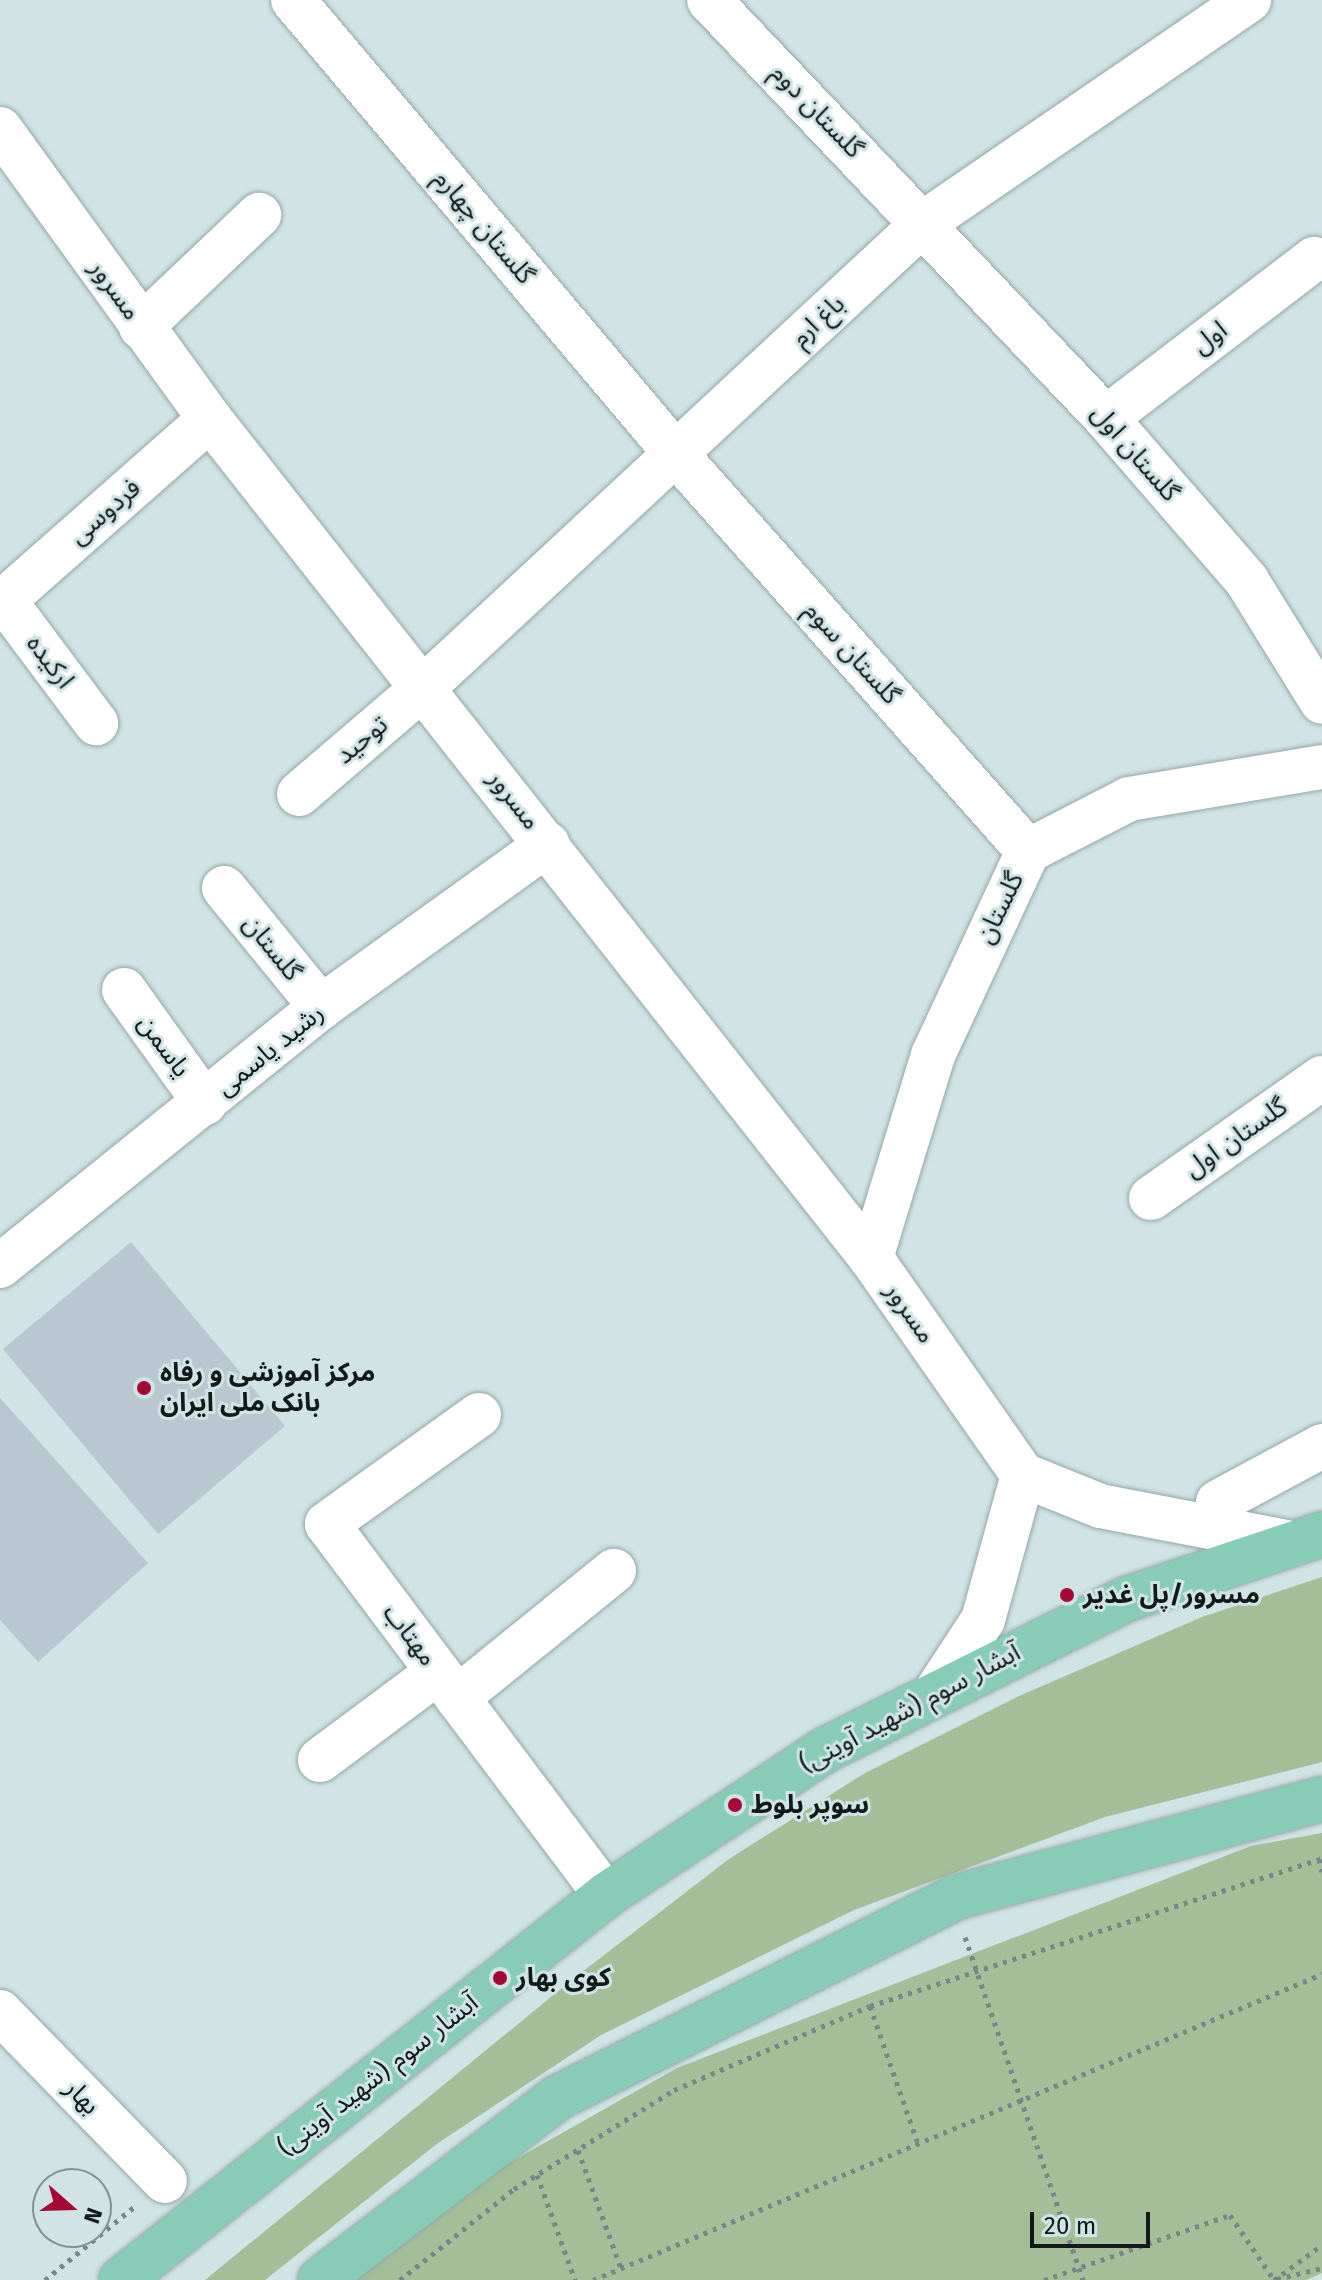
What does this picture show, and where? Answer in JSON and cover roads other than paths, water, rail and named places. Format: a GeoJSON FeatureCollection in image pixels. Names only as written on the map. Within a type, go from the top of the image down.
{"type":"FeatureCollection","features":[{"type":"Feature","properties":{"kind":"main road","name":"آبشار سوم (شهید آوینی)"},"geometry":{"type":"LineString","coordinates":[[121,2280],[606,1895],[825,1750],[1127,1599],[1308,1538]]}},
{"type":"Feature","properties":{"kind":"main road"},"geometry":{"type":"LineString","coordinates":[[320,2280],[557,2098],[956,1897],[1322,1799]]}},
{"type":"Feature","properties":{"kind":"street","name":"گلستان چهارم"},"geometry":{"type":"LineString","coordinates":[[293,0],[676,454]]}},
{"type":"Feature","properties":{"kind":"street","name":"گلستان دوم"},"geometry":{"type":"LineString","coordinates":[[709,0],[925,222]]}},
{"type":"Feature","properties":{"kind":"street","name":"باغ ارم"},"geometry":{"type":"LineString","coordinates":[[424,687],[925,222],[1249,0]]}},
{"type":"Feature","properties":{"kind":"street","name":"مسرور"},"geometry":{"type":"LineString","coordinates":[[0,129],[210,419],[548,844],[871,1258],[1023,1475]]}},
{"type":"Feature","properties":{"kind":"street"},"geometry":{"type":"LineString","coordinates":[[141,327],[259,215]]}},
{"type":"Feature","properties":{"kind":"street","name":"گلستان اول"},"geometry":{"type":"LineString","coordinates":[[925,222],[1106,418],[1247,581],[1322,702]]}},
{"type":"Feature","properties":{"kind":"street","name":"اول"},"geometry":{"type":"LineString","coordinates":[[1106,418],[1314,259]]}},
{"type":"Feature","properties":{"kind":"street","name":"فردوسی"},"geometry":{"type":"LineString","coordinates":[[2,602],[210,419]]}},
{"type":"Feature","properties":{"kind":"street","name":"گلستان سوم"},"geometry":{"type":"LineString","coordinates":[[676,454],[1028,851]]}},
{"type":"Feature","properties":{"kind":"street","name":"ارکیده"},"geometry":{"type":"LineString","coordinates":[[2,602],[96,723]]}},
{"type":"Feature","properties":{"kind":"street","name":"توحید"},"geometry":{"type":"LineString","coordinates":[[299,794],[424,687]]}},
{"type":"Feature","properties":{"kind":"street","name":"گلستان"},"geometry":{"type":"LineString","coordinates":[[871,1258],[933,1055],[1028,851],[1129,799],[1322,767]]}},
{"type":"Feature","properties":{"kind":"street","name":"رشید یاسمی"},"geometry":{"type":"LineString","coordinates":[[0,1266],[321,1007],[548,844]]}},
{"type":"Feature","properties":{"kind":"street","name":"گلستان"},"geometry":{"type":"LineString","coordinates":[[224,888],[321,1007]]}},
{"type":"Feature","properties":{"kind":"street","name":"یاسمن"},"geometry":{"type":"LineString","coordinates":[[124,990],[205,1103]]}},
{"type":"Feature","properties":{"kind":"street","name":"گلستان اول"},"geometry":{"type":"LineString","coordinates":[[1151,1198],[1322,1078]]}},
{"type":"Feature","properties":{"kind":"street","name":"مهتاب"},"geometry":{"type":"LineString","coordinates":[[479,1415],[327,1524],[606,1895]]}},
{"type":"Feature","properties":{"kind":"street"},"geometry":{"type":"LineString","coordinates":[[1218,1502],[1322,1446]]}},
{"type":"Feature","properties":{"kind":"street"},"geometry":{"type":"LineString","coordinates":[[935,1693],[983,1620],[1023,1475],[1100,1506],[1308,1538]]}},
{"type":"Feature","properties":{"kind":"street"},"geometry":{"type":"LineString","coordinates":[[320,1760],[448,1685],[614,1571]]}},
{"type":"Feature","properties":{"kind":"street","name":"بهار"},"geometry":{"type":"LineString","coordinates":[[0,2012],[165,2181]]}},
{"type":"Feature","properties":{"kind":"place","name":"مرکز آموزشی و رفاه بانک ملی ایران"},"geometry":{"type":"Point","coordinates":[144,1388]}},
{"type":"Feature","properties":{"kind":"place","name":"مسرور/پل غدیر"},"geometry":{"type":"Point","coordinates":[1067,1595]}},
{"type":"Feature","properties":{"kind":"place","name":"سوپر بلوط"},"geometry":{"type":"Point","coordinates":[735,1805]}},
{"type":"Feature","properties":{"kind":"place","name":"کوی بهار"},"geometry":{"type":"Point","coordinates":[500,1978]}}]}
